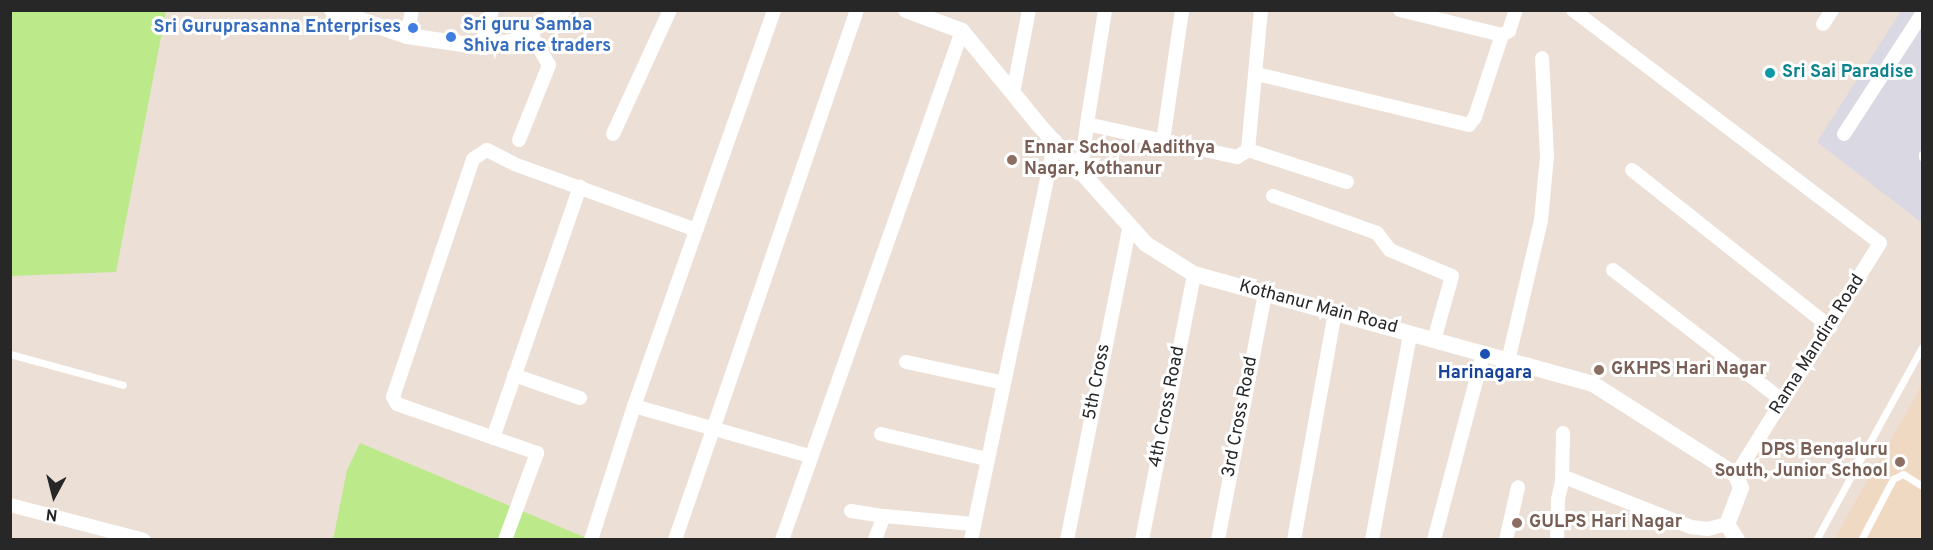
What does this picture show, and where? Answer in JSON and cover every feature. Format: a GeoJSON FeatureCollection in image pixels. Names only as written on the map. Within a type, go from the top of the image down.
{"type":"FeatureCollection","features":[{"type":"Feature","properties":{"kind":"street"},"geometry":{"type":"LineString","coordinates":[[332,10],[406,36],[484,47],[514,41],[564,10]]}},
{"type":"Feature","properties":{"kind":"street"},"geometry":{"type":"LineString","coordinates":[[406,36],[412,10]]}},
{"type":"Feature","properties":{"kind":"street"},"geometry":{"type":"LineString","coordinates":[[484,47],[492,10]]}},
{"type":"Feature","properties":{"kind":"street"},"geometry":{"type":"LineString","coordinates":[[613,134],[670,10]]}},
{"type":"Feature","properties":{"kind":"street"},"geometry":{"type":"LineString","coordinates":[[591,540],[634,406],[774,10]]}},
{"type":"Feature","properties":{"kind":"street"},"geometry":{"type":"LineString","coordinates":[[675,540],[856,10]]}},
{"type":"Feature","properties":{"kind":"street"},"geometry":{"type":"LineString","coordinates":[[782,540],[962,31],[906,10]]}},
{"type":"Feature","properties":{"kind":"street"},"geometry":{"type":"LineString","coordinates":[[1013,93],[1029,10]]}},
{"type":"Feature","properties":{"kind":"street"},"geometry":{"type":"LineString","coordinates":[[1081,168],[1105,10]]}},
{"type":"Feature","properties":{"kind":"street"},"geometry":{"type":"LineString","coordinates":[[1163,141],[1182,10]]}},
{"type":"Feature","properties":{"kind":"street"},"geometry":{"type":"LineString","coordinates":[[1248,150],[1262,10]]}},
{"type":"Feature","properties":{"kind":"street"},"geometry":{"type":"LineString","coordinates":[[1400,10],[1502,35],[1509,32],[1516,10]]}},
{"type":"Feature","properties":{"kind":"street","name":"Rama Mandira Road"},"geometry":{"type":"LineString","coordinates":[[1574,10],[1880,245],[1736,475]]}},
{"type":"Feature","properties":{"kind":"street"},"geometry":{"type":"LineString","coordinates":[[1822,24],[1832,10]]}},
{"type":"Feature","properties":{"kind":"street"},"geometry":{"type":"LineString","coordinates":[[1844,134],[1923,14]]}},
{"type":"Feature","properties":{"kind":"street","name":"Kothanur Main Road"},"geometry":{"type":"LineString","coordinates":[[962,31],[1013,93],[1146,244],[1194,274],[1593,384],[1736,475]]}},
{"type":"Feature","properties":{"kind":"street"},"geometry":{"type":"LineString","coordinates":[[519,140],[549,65],[530,32]]}},
{"type":"Feature","properties":{"kind":"street"},"geometry":{"type":"LineString","coordinates":[[1257,74],[1469,125],[1475,117],[1502,35]]}},
{"type":"Feature","properties":{"kind":"street"},"geometry":{"type":"LineString","coordinates":[[1508,361],[1541,220],[1547,156],[1542,58]]}},
{"type":"Feature","properties":{"kind":"street"},"geometry":{"type":"LineString","coordinates":[[1087,124],[1237,157],[1248,150]]}},
{"type":"Feature","properties":{"kind":"street"},"geometry":{"type":"LineString","coordinates":[[971,540],[1055,141]]}},
{"type":"Feature","properties":{"kind":"street"},"geometry":{"type":"LineString","coordinates":[[505,540],[537,453],[397,404],[393,397],[473,159],[487,150],[696,230]]}},
{"type":"Feature","properties":{"kind":"street"},"geometry":{"type":"LineString","coordinates":[[1248,150],[1347,182]]}},
{"type":"Feature","properties":{"kind":"street"},"geometry":{"type":"LineString","coordinates":[[1632,170],[1830,327]]}},
{"type":"Feature","properties":{"kind":"street"},"geometry":{"type":"LineString","coordinates":[[493,438],[580,187]]}},
{"type":"Feature","properties":{"kind":"street"},"geometry":{"type":"LineString","coordinates":[[1273,196],[1377,233],[1390,250],[1452,276],[1434,340]]}},
{"type":"Feature","properties":{"kind":"street","name":"5th Cross"},"geometry":{"type":"LineString","coordinates":[[1067,540],[1130,225]]}},
{"type":"Feature","properties":{"kind":"street"},"geometry":{"type":"LineString","coordinates":[[1613,270],[1783,400]]}},
{"type":"Feature","properties":{"kind":"street","name":"4th Cross Road"},"geometry":{"type":"LineString","coordinates":[[1142,540],[1194,274]]}},
{"type":"Feature","properties":{"kind":"street","name":"3rd Cross Road"},"geometry":{"type":"LineString","coordinates":[[1218,540],[1265,294]]}},
{"type":"Feature","properties":{"kind":"street"},"geometry":{"type":"LineString","coordinates":[[1294,540],[1335,313]]}},
{"type":"Feature","properties":{"kind":"street"},"geometry":{"type":"LineString","coordinates":[[1372,540],[1410,334]]}},
{"type":"Feature","properties":{"kind":"street"},"geometry":{"type":"LineString","coordinates":[[1434,540],[1483,354]]}},
{"type":"Feature","properties":{"kind":"street"},"geometry":{"type":"LineString","coordinates":[[906,363],[1004,383]]}},
{"type":"Feature","properties":{"kind":"street"},"geometry":{"type":"LineString","coordinates":[[514,375],[580,398]]}},
{"type":"Feature","properties":{"kind":"street"},"geometry":{"type":"LineString","coordinates":[[634,406],[712,431],[810,456]]}},
{"type":"Feature","properties":{"kind":"street"},"geometry":{"type":"LineString","coordinates":[[1557,540],[1563,433]]}},
{"type":"Feature","properties":{"kind":"street"},"geometry":{"type":"LineString","coordinates":[[881,434],[987,459]]}},
{"type":"Feature","properties":{"kind":"street"},"geometry":{"type":"LineString","coordinates":[[1727,524],[1742,488],[1736,475]]}},
{"type":"Feature","properties":{"kind":"street"},"geometry":{"type":"LineString","coordinates":[[1562,482],[1572,478],[1691,527],[1708,529],[1727,524]]}},
{"type":"Feature","properties":{"kind":"street"},"geometry":{"type":"LineString","coordinates":[[1506,540],[1518,487]]}},
{"type":"Feature","properties":{"kind":"street"},"geometry":{"type":"LineString","coordinates":[[10,505],[144,540]]}},
{"type":"Feature","properties":{"kind":"street"},"geometry":{"type":"LineString","coordinates":[[851,511],[973,524]]}},
{"type":"Feature","properties":{"kind":"street"},"geometry":{"type":"LineString","coordinates":[[875,540],[884,516]]}},
{"type":"Feature","properties":{"kind":"street"},"geometry":{"type":"LineString","coordinates":[[1727,524],[1737,540]]}},
{"type":"Feature","properties":{"kind":"lane"},"geometry":{"type":"LineString","coordinates":[[1816,540],[1923,347]]}},
{"type":"Feature","properties":{"kind":"lane"},"geometry":{"type":"LineString","coordinates":[[10,354],[123,385]]}},
{"type":"Feature","properties":{"kind":"lane"},"geometry":{"type":"LineString","coordinates":[[1861,540],[1893,478],[1903,474],[1923,486]]}},
{"type":"Feature","properties":{"kind":"shaded area"},"geometry":{"type":"Polygon","coordinates":[[[1901,11],[1922,11],[1922,223],[1817,142],[1901,11]]]}},
{"type":"Feature","properties":{"kind":"shaded area","name":"DPS Bengaluru South, Junior School"},"geometry":{"type":"Polygon","coordinates":[[[1922,385],[1922,539],[1834,539],[1922,385]]]}},
{"type":"Feature","properties":{"kind":"green space"},"geometry":{"type":"Polygon","coordinates":[[[10,11],[166,11],[116,272],[11,276],[10,11]]]}},
{"type":"Feature","properties":{"kind":"green space"},"geometry":{"type":"Polygon","coordinates":[[[360,443],[589,539],[333,540],[347,470],[360,443]]]}},
{"type":"Feature","properties":{"kind":"place","name":"Sri Guruprasanna Enterprises"},"geometry":{"type":"Point","coordinates":[413,28]}},
{"type":"Feature","properties":{"kind":"place","name":"Sri guru Samba Shiva rice traders"},"geometry":{"type":"Point","coordinates":[451,37]}},
{"type":"Feature","properties":{"kind":"place","name":"Sri Sai Paradise"},"geometry":{"type":"Point","coordinates":[1770,73]}},
{"type":"Feature","properties":{"kind":"place","name":"Ennar School Aadithya Nagar, Kothanur"},"geometry":{"type":"Point","coordinates":[1012,160]}},
{"type":"Feature","properties":{"kind":"place","name":"Harinagara"},"geometry":{"type":"Point","coordinates":[1485,354]}},
{"type":"Feature","properties":{"kind":"place","name":"GKHPS Hari Nagar"},"geometry":{"type":"Point","coordinates":[1599,370]}},
{"type":"Feature","properties":{"kind":"place","name":"DPS Bengaluru South, Junior School"},"geometry":{"type":"Point","coordinates":[1900,462]}},
{"type":"Feature","properties":{"kind":"place","name":"GULPS Hari Nagar"},"geometry":{"type":"Point","coordinates":[1517,523]}}]}
